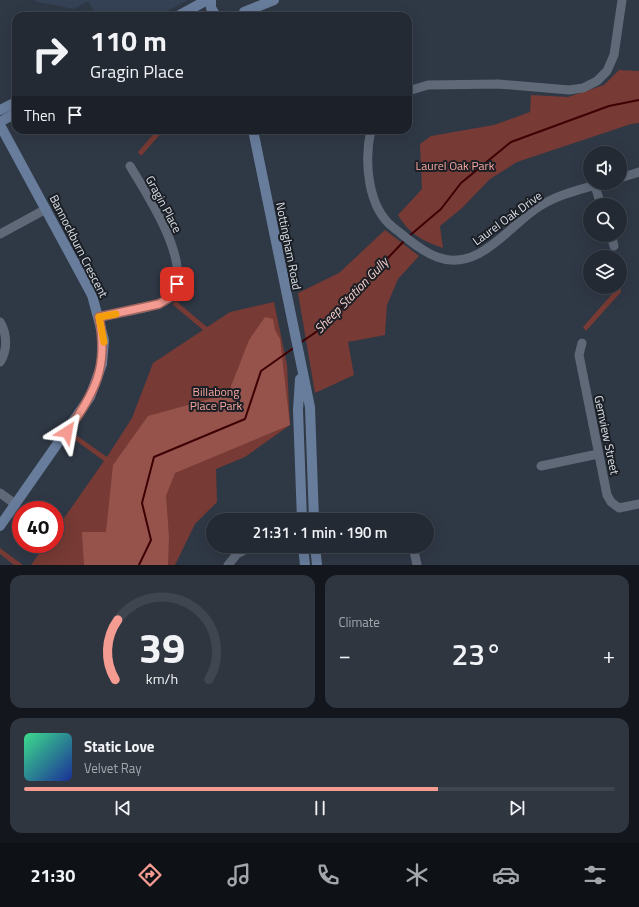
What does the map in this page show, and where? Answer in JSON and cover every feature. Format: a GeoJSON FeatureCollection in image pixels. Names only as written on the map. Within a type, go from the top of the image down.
{"type":"FeatureCollection","features":[{"type":"Feature","properties":{"kind":"street"},"geometry":{"type":"LineString","coordinates":[[185,12],[206,0]]}},
{"type":"Feature","properties":{"kind":"street"},"geometry":{"type":"LineString","coordinates":[[211,0],[211,8],[214,12]]}},
{"type":"Feature","properties":{"kind":"street"},"geometry":{"type":"LineString","coordinates":[[242,12],[245,0]]}},
{"type":"Feature","properties":{"kind":"street"},"geometry":{"type":"LineString","coordinates":[[247,12],[274,0]]}},
{"type":"Feature","properties":{"kind":"street"},"geometry":{"type":"LineString","coordinates":[[412,90],[428,85],[498,84],[569,90],[584,88],[597,81],[607,71],[614,55],[622,0]]}},
{"type":"Feature","properties":{"kind":"street"},"geometry":{"type":"LineString","coordinates":[[0,110],[12,104]]}},
{"type":"Feature","properties":{"kind":"street"},"geometry":{"type":"LineString","coordinates":[[0,122],[12,115]]}},
{"type":"Feature","properties":{"kind":"street","name":"Bannockburn Crescent"},"geometry":{"type":"LineString","coordinates":[[0,125],[92,295],[104,340],[102,364],[90,397],[17,501]]}},
{"type":"Feature","properties":{"kind":"street","name":"Nottingham Road"},"geometry":{"type":"LineString","coordinates":[[254,134],[310,407],[314,513]]}},
{"type":"Feature","properties":{"kind":"street","name":"Laurel Oak Drive"},"geometry":{"type":"LineString","coordinates":[[370,134],[367,146],[372,193],[376,207],[384,220],[418,246],[436,257],[450,260],[466,259],[480,254],[539,207],[556,198],[583,189]]}},
{"type":"Feature","properties":{"kind":"street","name":"Gragin Place"},"geometry":{"type":"LineString","coordinates":[[99,317],[159,304],[169,298],[177,284],[178,270],[167,232],[130,166]]}},
{"type":"Feature","properties":{"kind":"street"},"geometry":{"type":"LineString","coordinates":[[627,176],[639,172]]}},
{"type":"Feature","properties":{"kind":"street"},"geometry":{"type":"LineString","coordinates":[[0,234],[46,209]]}},
{"type":"Feature","properties":{"kind":"street"},"geometry":{"type":"LineString","coordinates":[[613,242],[614,246]]}},
{"type":"Feature","properties":{"kind":"street"},"geometry":{"type":"LineString","coordinates":[[0,322],[4,329],[6,344],[0,362]]}},
{"type":"Feature","properties":{"kind":"street","name":"Gemview Street"},"geometry":{"type":"LineString","coordinates":[[582,343],[579,355],[598,454],[608,495],[611,502],[619,508],[639,504]]}},
{"type":"Feature","properties":{"kind":"street","name":"Nottingham Road"},"geometry":{"type":"LineString","coordinates":[[301,367],[298,410],[302,513]]}},
{"type":"Feature","properties":{"kind":"street"},"geometry":{"type":"LineString","coordinates":[[541,466],[598,454]]}},
{"type":"Feature","properties":{"kind":"street"},"geometry":{"type":"LineString","coordinates":[[0,493],[12,502]]}},
{"type":"Feature","properties":{"kind":"street","name":"Bannockburn Crescent"},"geometry":{"type":"LineString","coordinates":[[0,526],[12,508]]}},
{"type":"Feature","properties":{"kind":"street"},"geometry":{"type":"LineString","coordinates":[[228,565],[239,553]]}},
{"type":"Feature","properties":{"kind":"street"},"geometry":{"type":"LineString","coordinates":[[304,553],[305,565]]}},
{"type":"Feature","properties":{"kind":"street"},"geometry":{"type":"LineString","coordinates":[[316,553],[317,565]]}},
{"type":"Feature","properties":{"kind":"street"},"geometry":{"type":"LineString","coordinates":[[414,553],[417,565]]}},
{"type":"Feature","properties":{"kind":"shaded area"},"geometry":{"type":"Polygon","coordinates":[[[34,0],[188,0],[166,12],[94,12],[88,1],[74,9],[34,0]]]}},
{"type":"Feature","properties":{"kind":"green space","name":"Laurel Oak Park"},"geometry":{"type":"Polygon","coordinates":[[[619,70],[639,71],[639,123],[631,124],[517,162],[490,179],[462,208],[440,226],[443,248],[423,240],[412,232],[402,221],[398,215],[422,189],[420,144],[431,136],[494,125],[530,112],[531,95],[568,97],[604,85],[619,70]]]}},
{"type":"Feature","properties":{"kind":"green space"},"geometry":{"type":"Polygon","coordinates":[[[154,134],[160,134],[141,156],[138,152],[154,134]]]}},
{"type":"Feature","properties":{"kind":"green space"},"geometry":{"type":"Polygon","coordinates":[[[385,230],[419,256],[398,279],[387,305],[385,335],[348,342],[354,375],[315,393],[298,293],[339,273],[385,230]]]}},
{"type":"Feature","properties":{"kind":"green space"},"geometry":{"type":"Polygon","coordinates":[[[612,294],[619,294],[586,331],[583,327],[612,294]]]}},
{"type":"Feature","properties":{"kind":"green space","name":"Billabong Place Park"},"geometry":{"type":"Polygon","coordinates":[[[176,301],[207,327],[230,312],[274,302],[287,365],[290,425],[245,457],[216,469],[217,502],[195,524],[175,565],[31,565],[40,553],[64,553],[64,518],[104,461],[71,437],[73,433],[107,457],[132,418],[153,363],[203,330],[172,304],[176,301]]]}},
{"type":"Feature","properties":{"kind":"green space"},"geometry":{"type":"Polygon","coordinates":[[[265,317],[273,319],[275,330],[280,339],[290,425],[175,473],[166,496],[169,537],[168,565],[84,565],[82,532],[106,532],[113,465],[148,416],[228,394],[249,340],[265,317]]]}},
{"type":"Feature","properties":{"kind":"green space"},"geometry":{"type":"Polygon","coordinates":[[[0,548],[23,565],[14,565],[0,554],[0,548]]]}},
{"type":"Feature","properties":{"kind":"waterway","name":"Sheep Station Gully"},"geometry":{"type":"LineString","coordinates":[[408,237],[441,209],[461,183],[511,142],[609,106],[639,100]]}},
{"type":"Feature","properties":{"kind":"waterway","name":"Sheep Station Gully"},"geometry":{"type":"LineString","coordinates":[[300,343],[319,330],[405,240]]}},
{"type":"Feature","properties":{"kind":"waterway","name":"Sheep Station Gully"},"geometry":{"type":"LineString","coordinates":[[139,565],[151,540],[142,503],[154,457],[245,419],[261,371],[295,347]]}},
{"type":"Feature","properties":{"kind":"slow traffic"},"geometry":{"type":"LineString","coordinates":[[104,342],[99,317],[116,314]]}},
{"type":"Feature","properties":{"kind":"route"},"geometry":{"type":"LineString","coordinates":[[67,432],[90,397],[102,364],[104,340],[99,317],[159,304],[169,298],[177,284]]}}]}
